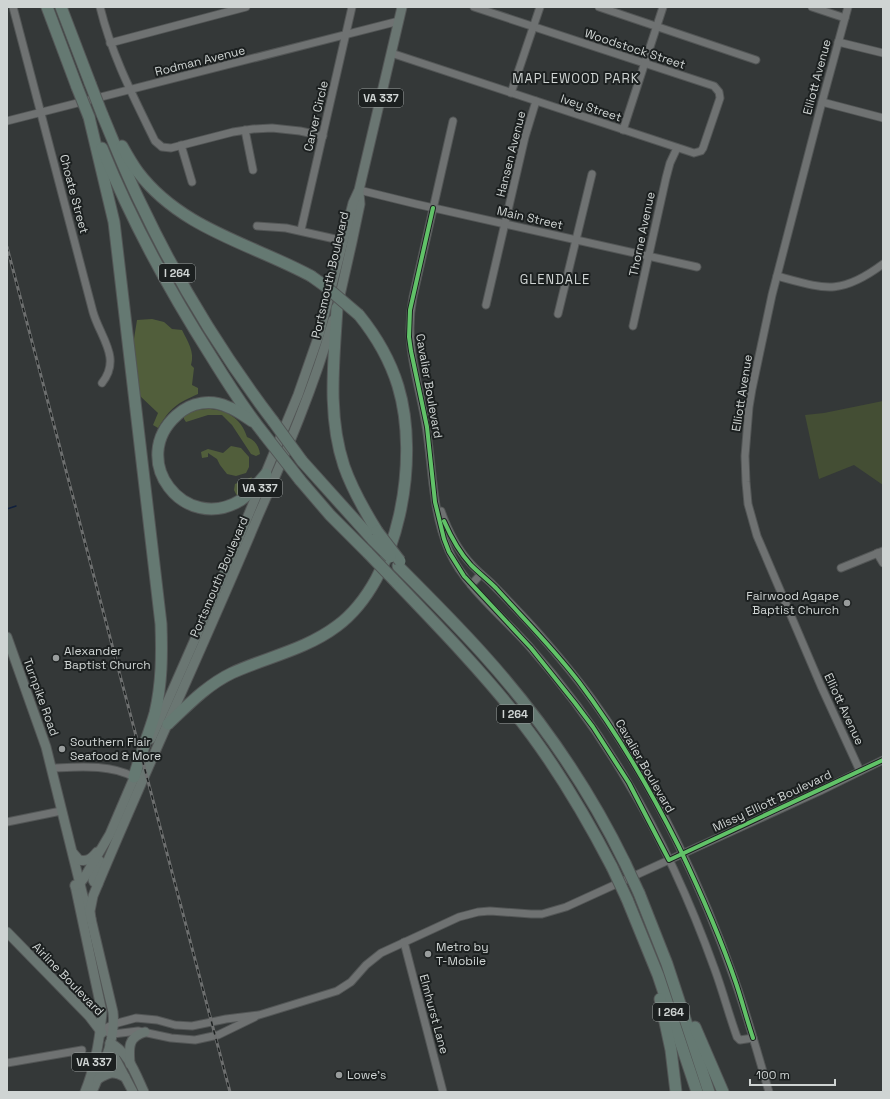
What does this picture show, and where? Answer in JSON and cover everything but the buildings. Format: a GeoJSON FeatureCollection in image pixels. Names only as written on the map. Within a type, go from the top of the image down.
{"type":"FeatureCollection","features":[{"type":"Feature","properties":{"kind":"highway","name":"I 264"},"geometry":{"type":"LineString","coordinates":[[47,7],[89,118],[132,215],[162,275],[195,330],[255,423],[330,515],[393,579],[480,672],[514,712],[566,787],[589,825],[612,867],[641,933],[676,1026],[697,1092]]}},
{"type":"Feature","properties":{"kind":"highway","name":"I 264"},"geometry":{"type":"LineString","coordinates":[[61,7],[102,114],[142,206],[174,269],[211,333],[246,385],[302,461],[375,535],[399,564],[483,654],[543,728],[583,788],[625,863],[639,893],[667,964],[709,1092]]}},
{"type":"Feature","properties":{"kind":"highway"},"geometry":{"type":"LineString","coordinates":[[102,114],[139,173],[162,198],[176,209],[206,228],[311,276],[326,286],[359,315],[375,336],[393,370],[400,392],[405,419],[407,452],[404,487],[393,538],[383,566],[368,593],[358,607],[324,635],[302,646],[245,668],[221,680],[198,696],[168,724]]}},
{"type":"Feature","properties":{"kind":"highway"},"geometry":{"type":"LineString","coordinates":[[89,118],[114,222],[161,624],[162,673],[159,691],[151,724],[134,777]]}},
{"type":"Feature","properties":{"kind":"highway"},"geometry":{"type":"LineString","coordinates":[[337,308],[332,395],[335,427],[340,452],[349,480],[375,535]]}},
{"type":"Feature","properties":{"kind":"highway"},"geometry":{"type":"LineString","coordinates":[[255,423],[221,404],[202,403],[187,407],[172,419],[163,432],[158,447],[160,470],[167,485],[179,499],[188,504],[204,508],[223,507],[240,500],[248,494],[266,474]]}},
{"type":"Feature","properties":{"kind":"highway"},"geometry":{"type":"LineString","coordinates":[[641,933],[664,1017],[671,1050],[676,1092]]}},
{"type":"Feature","properties":{"kind":"highway"},"geometry":{"type":"LineString","coordinates":[[667,964],[724,1092]]}},
{"type":"Feature","properties":{"kind":"main road","name":"Portsmouth Boulevard"},"geometry":{"type":"LineString","coordinates":[[92,1092],[110,1044],[114,1024],[113,1012],[91,919],[78,885],[97,858],[110,834],[208,612],[310,364],[320,332],[353,203],[359,190],[402,7]]}},
{"type":"Feature","properties":{"kind":"main road","name":"Portsmouth Boulevard"},"geometry":{"type":"LineString","coordinates":[[91,919],[91,903],[98,884],[228,589],[301,413],[326,346],[348,264],[360,204],[359,190]]}},
{"type":"Feature","properties":{"kind":"main road","name":"Turnpike Road"},"geometry":{"type":"LineString","coordinates":[[7,637],[52,768],[78,885]]}},
{"type":"Feature","properties":{"kind":"main road","name":"Turnpike Road"},"geometry":{"type":"LineString","coordinates":[[61,811],[62,829],[78,885]]}},
{"type":"Feature","properties":{"kind":"main road"},"geometry":{"type":"LineString","coordinates":[[98,884],[93,880],[110,834]]}},
{"type":"Feature","properties":{"kind":"main road"},"geometry":{"type":"LineString","coordinates":[[71,850],[79,860],[86,861],[93,857],[104,845]]}},
{"type":"Feature","properties":{"kind":"main road"},"geometry":{"type":"LineString","coordinates":[[78,885],[102,1012],[100,1031]]}},
{"type":"Feature","properties":{"kind":"main road","name":"Airline Boulevard"},"geometry":{"type":"LineString","coordinates":[[7,932],[88,1016],[100,1031],[110,1044],[115,1058],[133,1092]]}},
{"type":"Feature","properties":{"kind":"main road","name":"VA 337"},"geometry":{"type":"LineString","coordinates":[[85,1092],[93,1066],[100,1031]]}},
{"type":"Feature","properties":{"kind":"main road"},"geometry":{"type":"LineString","coordinates":[[130,1066],[129,1054],[131,1043],[136,1036],[145,1032]]}},
{"type":"Feature","properties":{"kind":"main road","name":"Airline Boulevard"},"geometry":{"type":"LineString","coordinates":[[110,1044],[120,1050],[144,1092]]}},
{"type":"Feature","properties":{"kind":"main road"},"geometry":{"type":"LineString","coordinates":[[98,1079],[114,1072],[125,1076]]}},
{"type":"Feature","properties":{"kind":"street","name":"Choate Street"},"geometry":{"type":"LineString","coordinates":[[13,7],[93,312],[99,331],[110,354],[110,367],[102,383]]}},
{"type":"Feature","properties":{"kind":"street"},"geometry":{"type":"LineString","coordinates":[[100,7],[110,43],[120,70],[154,141],[158,144],[166,148],[246,130],[272,128],[288,129],[323,136]]}},
{"type":"Feature","properties":{"kind":"street"},"geometry":{"type":"LineString","coordinates":[[110,43],[246,7]]}},
{"type":"Feature","properties":{"kind":"street","name":"Carver Circle"},"geometry":{"type":"LineString","coordinates":[[301,230],[352,7]]}},
{"type":"Feature","properties":{"kind":"street","name":"Woodstock Street"},"geometry":{"type":"LineString","coordinates":[[474,7],[714,86],[719,92],[720,98],[703,148],[697,153],[693,153]]}},
{"type":"Feature","properties":{"kind":"street","name":"Hansen Avenue"},"geometry":{"type":"LineString","coordinates":[[511,93],[540,7]]}},
{"type":"Feature","properties":{"kind":"street"},"geometry":{"type":"LineString","coordinates":[[599,7],[756,60]]}},
{"type":"Feature","properties":{"kind":"street"},"geometry":{"type":"LineString","coordinates":[[623,130],[663,7]]}},
{"type":"Feature","properties":{"kind":"street"},"geometry":{"type":"LineString","coordinates":[[812,7],[845,18]]}},
{"type":"Feature","properties":{"kind":"street","name":"Elliott Avenue"},"geometry":{"type":"LineString","coordinates":[[848,7],[777,276],[749,406],[745,456],[748,504],[757,536],[821,686],[860,771]]}},
{"type":"Feature","properties":{"kind":"street","name":"Rodman Avenue"},"geometry":{"type":"LineString","coordinates":[[7,121],[399,21]]}},
{"type":"Feature","properties":{"kind":"street"},"geometry":{"type":"LineString","coordinates":[[838,42],[883,53]]}},
{"type":"Feature","properties":{"kind":"street","name":"Ivey Street"},"geometry":{"type":"LineString","coordinates":[[391,53],[693,153]]}},
{"type":"Feature","properties":{"kind":"street","name":"Hansen Avenue"},"geometry":{"type":"LineString","coordinates":[[486,305],[525,137],[536,101]]}},
{"type":"Feature","properties":{"kind":"street"},"geometry":{"type":"LineString","coordinates":[[822,102],[883,118]]}},
{"type":"Feature","properties":{"kind":"street","name":"Cavalier Boulevard"},"geometry":{"type":"LineString","coordinates":[[453,121],[413,297],[409,324],[411,351],[425,416],[435,502],[444,539],[456,564],[471,585],[531,648],[584,715],[628,783],[669,860],[705,944],[737,1037],[740,1040],[753,1038]]}},
{"type":"Feature","properties":{"kind":"street"},"geometry":{"type":"LineString","coordinates":[[246,130],[253,170]]}},
{"type":"Feature","properties":{"kind":"street"},"geometry":{"type":"LineString","coordinates":[[181,145],[192,182]]}},
{"type":"Feature","properties":{"kind":"street","name":"Thorne Avenue"},"geometry":{"type":"LineString","coordinates":[[633,326],[666,178],[670,163],[677,148]]}},
{"type":"Feature","properties":{"kind":"street"},"geometry":{"type":"LineString","coordinates":[[558,314],[592,174]]}},
{"type":"Feature","properties":{"kind":"street","name":"Main Street"},"geometry":{"type":"LineString","coordinates":[[359,190],[698,267]]}},
{"type":"Feature","properties":{"kind":"street"},"geometry":{"type":"LineString","coordinates":[[257,226],[301,230],[344,241]]}},
{"type":"Feature","properties":{"kind":"street"},"geometry":{"type":"LineString","coordinates":[[777,276],[816,286],[831,288],[853,282],[883,264]]}},
{"type":"Feature","properties":{"kind":"street","name":"Cavalier Boulevard"},"geometry":{"type":"LineString","coordinates":[[432,474],[441,511],[449,532],[461,552],[558,656],[599,709],[632,761],[666,822],[717,932],[736,982],[769,1092]]}},
{"type":"Feature","properties":{"kind":"street"},"geometry":{"type":"LineString","coordinates":[[841,568],[880,552],[883,563]]}},
{"type":"Feature","properties":{"kind":"street"},"geometry":{"type":"LineString","coordinates":[[471,585],[481,574]]}},
{"type":"Feature","properties":{"kind":"street","name":"Missy Elliott Boulevard"},"geometry":{"type":"LineString","coordinates":[[100,1031],[113,1034],[138,1031],[182,1040],[195,1040],[216,1036],[258,1015],[337,990],[350,982],[373,958],[381,953],[449,921],[478,912],[499,911],[531,914],[553,912],[578,902],[883,760]]}},
{"type":"Feature","properties":{"kind":"street"},"geometry":{"type":"LineString","coordinates":[[52,768],[85,767],[116,769],[134,777]]}},
{"type":"Feature","properties":{"kind":"street"},"geometry":{"type":"LineString","coordinates":[[7,822],[61,811]]}},
{"type":"Feature","properties":{"kind":"street","name":"Elmhurst Lane"},"geometry":{"type":"LineString","coordinates":[[404,942],[443,1092]]}},
{"type":"Feature","properties":{"kind":"street","name":"Missy Elliott Boulevard"},"geometry":{"type":"LineString","coordinates":[[100,1031],[114,1024],[146,1018],[183,1026],[192,1026],[226,1019],[258,1015]]}},
{"type":"Feature","properties":{"kind":"street"},"geometry":{"type":"LineString","coordinates":[[182,1040],[183,1026]]}},
{"type":"Feature","properties":{"kind":"street"},"geometry":{"type":"LineString","coordinates":[[7,1063],[82,1050]]}},
{"type":"Feature","properties":{"kind":"green space"},"geometry":{"type":"Polygon","coordinates":[[[152,319],[164,322],[172,329],[182,330],[189,343],[192,356],[191,365],[194,368],[192,385],[198,388],[198,394],[175,407],[158,428],[153,425],[158,413],[139,395],[133,345],[137,320],[152,319]]]}},
{"type":"Feature","properties":{"kind":"green space"},"geometry":{"type":"Polygon","coordinates":[[[883,401],[883,485],[854,465],[819,479],[805,415],[824,413],[883,401]]]}},
{"type":"Feature","properties":{"kind":"green space"},"geometry":{"type":"Polygon","coordinates":[[[214,409],[226,413],[237,420],[247,437],[259,448],[260,454],[256,456],[251,454],[232,425],[222,415],[208,415],[186,422],[184,419],[184,415],[194,410],[214,409]]]}},
{"type":"Feature","properties":{"kind":"green space"},"geometry":{"type":"Polygon","coordinates":[[[231,446],[241,448],[249,457],[249,467],[246,473],[236,476],[227,474],[217,459],[208,453],[208,457],[202,458],[201,452],[208,449],[223,453],[231,446]]]}},
{"type":"Feature","properties":{"kind":"green space"},"geometry":{"type":"Polygon","coordinates":[[[252,477],[244,492],[237,496],[234,490],[235,484],[252,477]]]}},
{"type":"Feature","properties":{"kind":"waterway"},"geometry":{"type":"LineString","coordinates":[[7,509],[16,506]]}},
{"type":"Feature","properties":{"kind":"railway"},"geometry":{"type":"LineString","coordinates":[[7,247],[230,1092]]}},
{"type":"Feature","properties":{"kind":"cycle path"},"geometry":{"type":"LineString","coordinates":[[433,208],[410,310],[409,337],[427,427],[435,502],[444,539],[449,552],[464,576],[531,648],[593,727],[629,783],[669,860],[883,760]]}},
{"type":"Feature","properties":{"kind":"cycle path"},"geometry":{"type":"LineString","coordinates":[[444,521],[449,533],[467,560],[496,588],[579,682],[633,762],[668,825],[702,897],[730,965],[753,1038]]}},
{"type":"Feature","properties":{"kind":"place","name":"Fairwood Agape Baptist Church"},"geometry":{"type":"Point","coordinates":[847,603]}},
{"type":"Feature","properties":{"kind":"place","name":"Alexander Baptist Church"},"geometry":{"type":"Point","coordinates":[56,658]}},
{"type":"Feature","properties":{"kind":"place","name":"Southern Flair Seafood & More"},"geometry":{"type":"Point","coordinates":[62,749]}},
{"type":"Feature","properties":{"kind":"place","name":"Metro by T-Mobile"},"geometry":{"type":"Point","coordinates":[428,954]}},
{"type":"Feature","properties":{"kind":"place","name":"Lowe's"},"geometry":{"type":"Point","coordinates":[339,1075]}},
{"type":"Feature","properties":{"kind":"district","name":"MAPLEWOOD PARK"},"geometry":{"type":"Point","coordinates":[576,78]}},
{"type":"Feature","properties":{"kind":"district","name":"GLENDALE"},"geometry":{"type":"Point","coordinates":[555,279]}}]}
